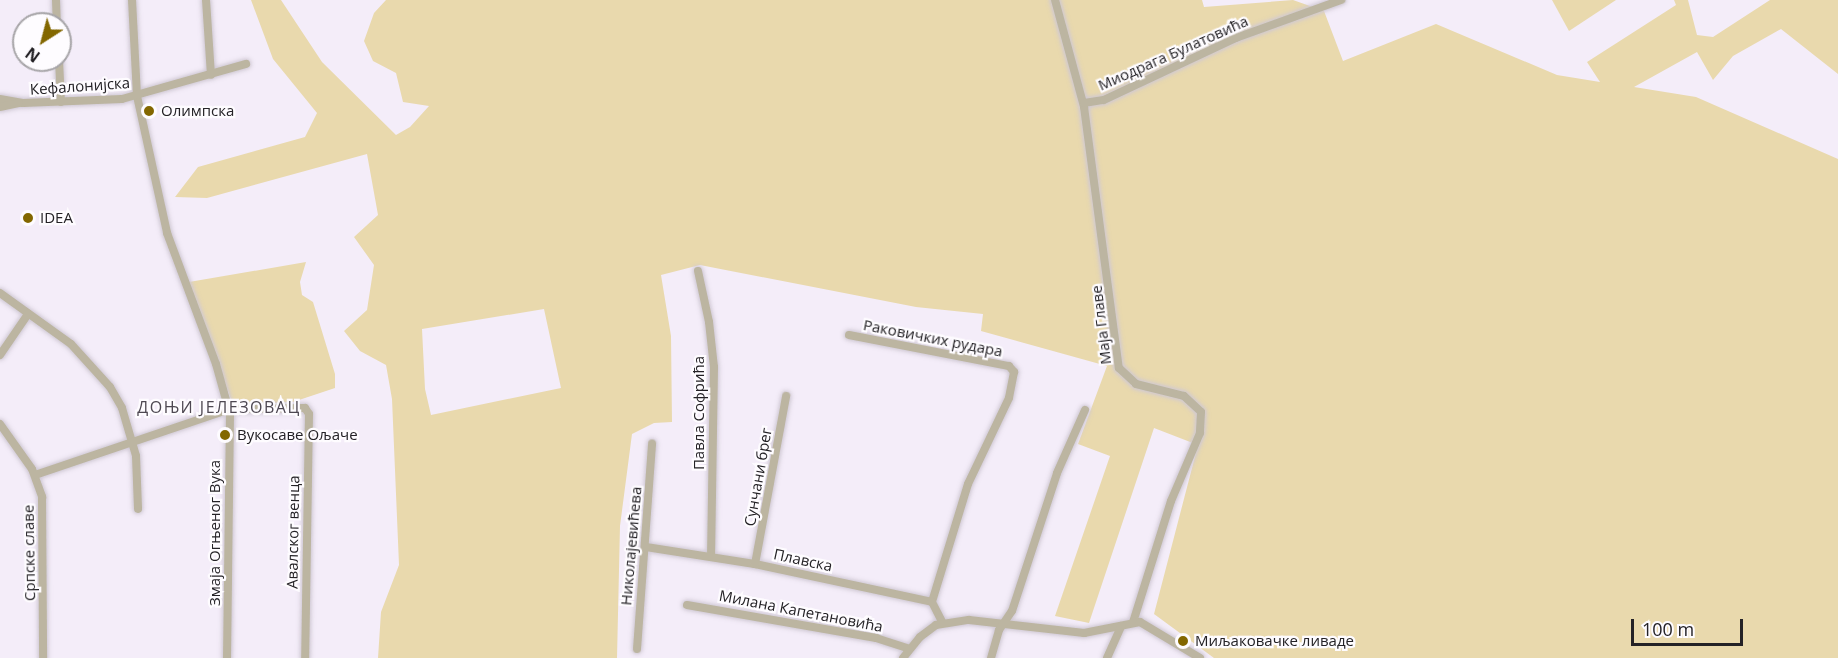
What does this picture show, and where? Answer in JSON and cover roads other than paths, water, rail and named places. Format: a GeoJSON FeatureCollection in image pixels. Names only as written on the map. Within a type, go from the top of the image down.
{"type":"FeatureCollection","features":[{"type":"Feature","properties":{"kind":"street"},"geometry":{"type":"LineString","coordinates":[[35,476],[230,409],[169,244],[137,96],[132,0]]}},
{"type":"Feature","properties":{"kind":"street"},"geometry":{"type":"LineString","coordinates":[[206,0],[211,75]]}},
{"type":"Feature","properties":{"kind":"street","name":"Маја Главе"},"geometry":{"type":"LineString","coordinates":[[1055,0],[1084,103],[1119,368],[1136,384],[1190,399],[1199,408],[1202,418],[1195,447],[1154,552],[1134,622]]}},
{"type":"Feature","properties":{"kind":"street","name":"Миодрага Булатовића"},"geometry":{"type":"LineString","coordinates":[[1084,103],[1104,100],[1236,38],[1341,0]]}},
{"type":"Feature","properties":{"kind":"street","name":"Кефалонијска"},"geometry":{"type":"LineString","coordinates":[[0,107],[19,103],[137,96],[246,64]]}},
{"type":"Feature","properties":{"kind":"street"},"geometry":{"type":"LineString","coordinates":[[60,72],[61,102]]}},
{"type":"Feature","properties":{"kind":"street","name":"Кефалонијска"},"geometry":{"type":"LineString","coordinates":[[0,99],[19,103]]}},
{"type":"Feature","properties":{"kind":"street","name":"Павла Софрића"},"geometry":{"type":"LineString","coordinates":[[698,272],[709,322],[714,367],[711,556]]}},
{"type":"Feature","properties":{"kind":"street"},"geometry":{"type":"LineString","coordinates":[[0,293],[71,344],[101,375],[122,408],[133,442],[138,509]]}},
{"type":"Feature","properties":{"kind":"street"},"geometry":{"type":"LineString","coordinates":[[0,355],[28,314]]}},
{"type":"Feature","properties":{"kind":"street","name":"Раковичких рудара"},"geometry":{"type":"LineString","coordinates":[[849,335],[1009,366],[1014,372],[1009,398],[968,484],[932,602]]}},
{"type":"Feature","properties":{"kind":"street","name":"Сунчани брег"},"geometry":{"type":"LineString","coordinates":[[755,564],[786,396]]}},
{"type":"Feature","properties":{"kind":"street","name":"Авалског венца"},"geometry":{"type":"LineString","coordinates":[[230,409],[305,408],[309,414],[305,658]]}},
{"type":"Feature","properties":{"kind":"street","name":"Змаја Огњеног Вука"},"geometry":{"type":"LineString","coordinates":[[227,658],[230,409]]}},
{"type":"Feature","properties":{"kind":"street"},"geometry":{"type":"LineString","coordinates":[[991,658],[1004,623],[1012,611],[1040,521],[1085,410]]}},
{"type":"Feature","properties":{"kind":"street","name":"Српске славе"},"geometry":{"type":"LineString","coordinates":[[0,424],[35,476],[43,515],[43,658]]}},
{"type":"Feature","properties":{"kind":"street","name":"Николајевићева"},"geometry":{"type":"LineString","coordinates":[[637,649],[652,444]]}},
{"type":"Feature","properties":{"kind":"street","name":"Плавска"},"geometry":{"type":"LineString","coordinates":[[646,547],[755,564],[932,602]]}},
{"type":"Feature","properties":{"kind":"street"},"geometry":{"type":"LineString","coordinates":[[932,602],[942,622]]}},
{"type":"Feature","properties":{"kind":"street","name":"Милана Капетановића"},"geometry":{"type":"LineString","coordinates":[[687,605],[876,638],[909,649]]}},
{"type":"Feature","properties":{"kind":"street"},"geometry":{"type":"LineString","coordinates":[[903,658],[909,649],[942,622],[969,620],[1066,633],[1100,632],[1134,622],[1153,627],[1190,655],[1200,658]]}},
{"type":"Feature","properties":{"kind":"street"},"geometry":{"type":"LineString","coordinates":[[1107,658],[1121,626]]}},
{"type":"Feature","properties":{"kind":"place","name":"Олимпска"},"geometry":{"type":"Point","coordinates":[149,111]}},
{"type":"Feature","properties":{"kind":"place","name":"IDEA"},"geometry":{"type":"Point","coordinates":[28,218]}},
{"type":"Feature","properties":{"kind":"place","name":"Вукосаве Ољаче"},"geometry":{"type":"Point","coordinates":[225,435]}},
{"type":"Feature","properties":{"kind":"place","name":"Миљаковачке ливаде"},"geometry":{"type":"Point","coordinates":[1183,641]}},
{"type":"Feature","properties":{"kind":"district","name":"ДОЊИ ЈЕЛЕЗОВАЦ"},"geometry":{"type":"Point","coordinates":[219,407]}}]}
